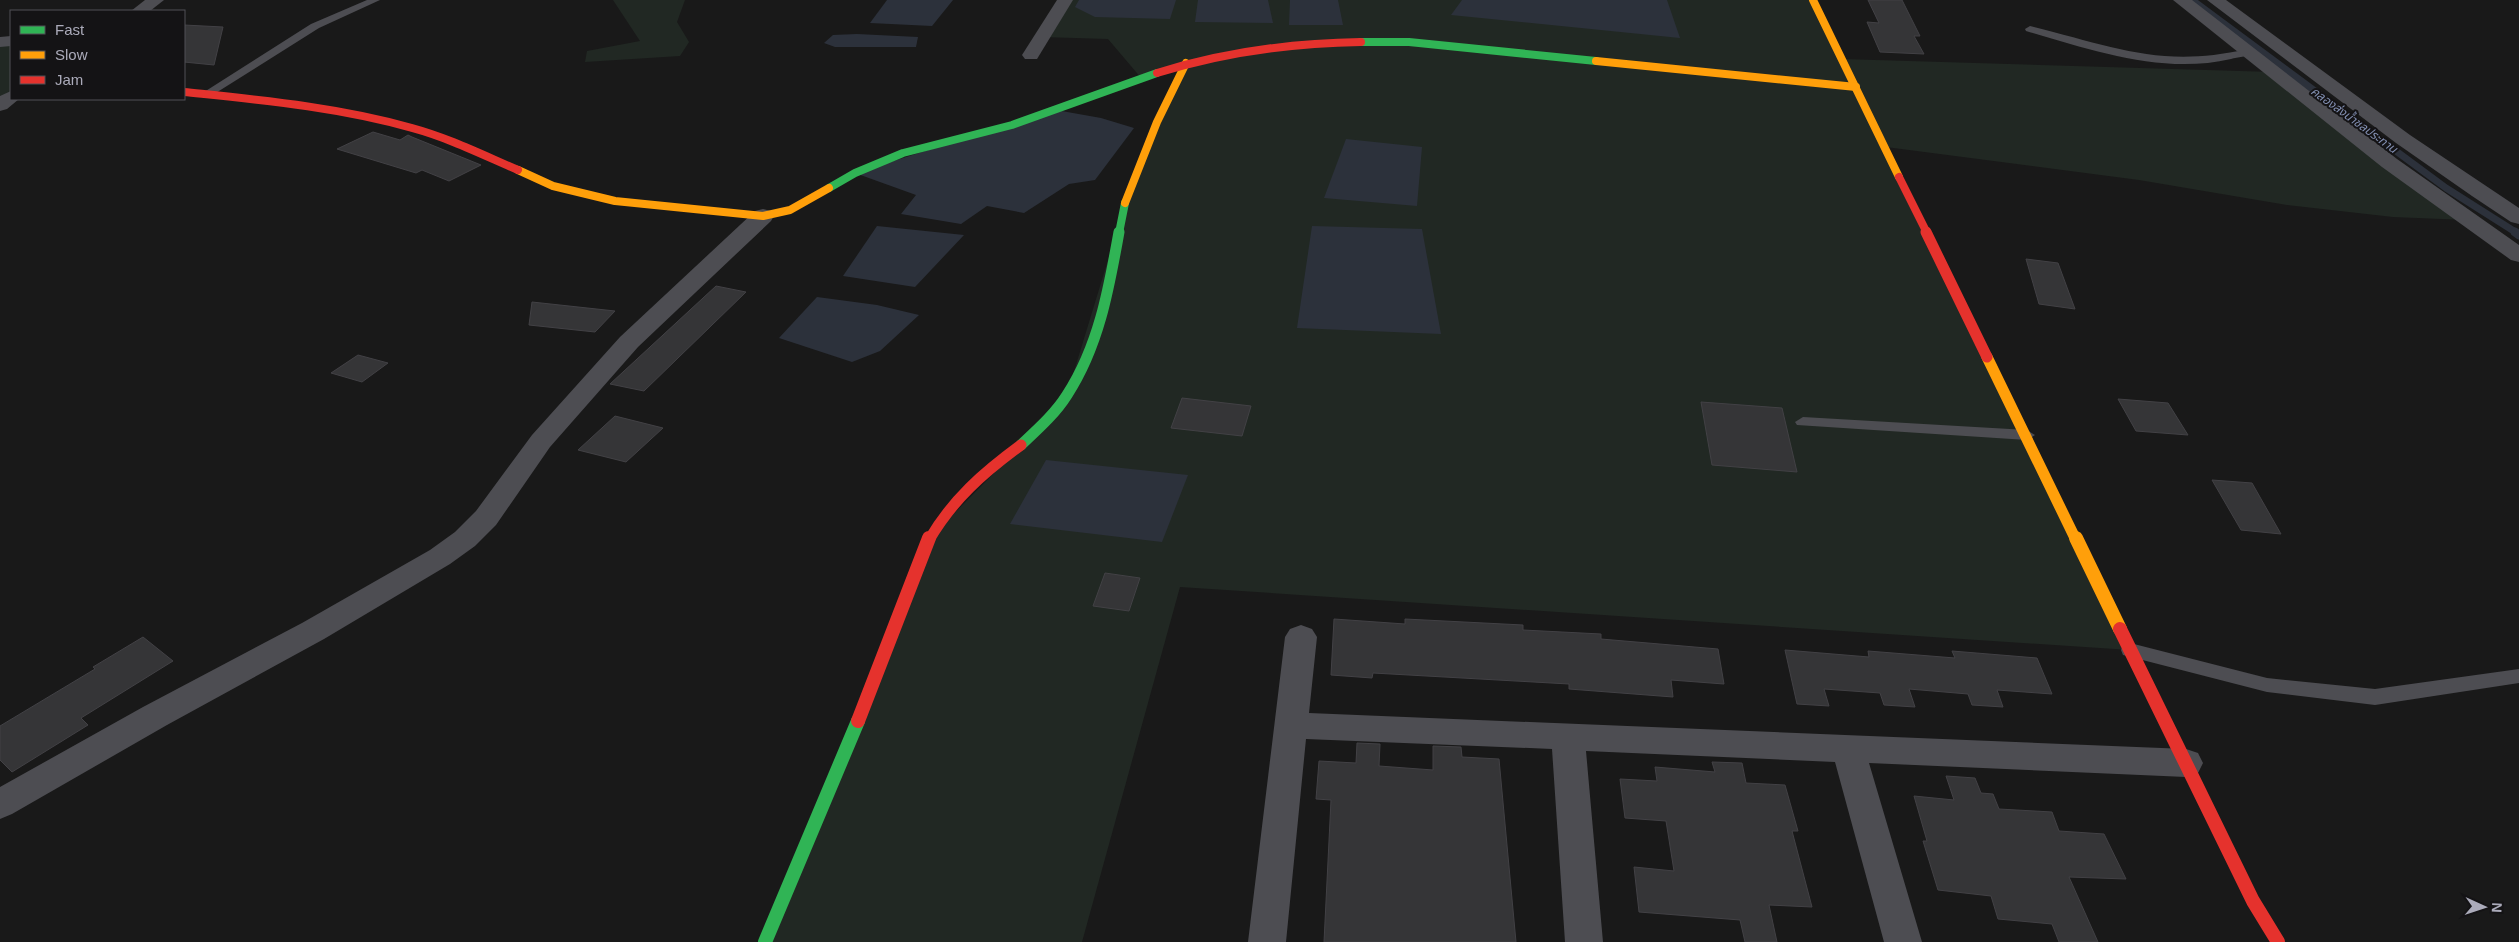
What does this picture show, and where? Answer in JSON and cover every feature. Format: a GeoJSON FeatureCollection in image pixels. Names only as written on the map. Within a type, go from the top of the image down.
{"type":"FeatureCollection","features":[{"type":"Feature","properties":{"kind":"street"},"geometry":{"type":"LineString","coordinates":[[141,10],[156,0]]}},
{"type":"Feature","properties":{"kind":"street"},"geometry":{"type":"LineString","coordinates":[[1031,55],[1065,0]]}},
{"type":"Feature","properties":{"kind":"street"},"geometry":{"type":"LineString","coordinates":[[1813,0],[2253,901],[2278,942]]}},
{"type":"Feature","properties":{"kind":"street"},"geometry":{"type":"LineString","coordinates":[[2181,0],[2372,151],[2466,220],[2519,255]]}},
{"type":"Feature","properties":{"kind":"street"},"geometry":{"type":"LineString","coordinates":[[2215,0],[2392,132],[2463,182],[2519,217]]}},
{"type":"Feature","properties":{"kind":"street"},"geometry":{"type":"LineString","coordinates":[[185,92],[330,109],[399,124],[464,146],[553,186],[583,195],[616,201],[763,216],[778,215],[794,209],[855,174],[903,153],[1021,122],[1186,63],[1292,45],[1337,42],[1409,42],[1856,87]]}},
{"type":"Feature","properties":{"kind":"street"},"geometry":{"type":"LineString","coordinates":[[765,942],[868,696],[929,539],[950,505],[990,468],[1027,440],[1065,401],[1086,363],[1102,318],[1126,201],[1157,122],[1186,63]]}},
{"type":"Feature","properties":{"kind":"street"},"geometry":{"type":"LineString","coordinates":[[0,804],[155,716],[313,631],[440,557],[465,539],[486,518],[547,434],[629,342],[763,216]]}},
{"type":"Feature","properties":{"kind":"street"},"geometry":{"type":"LineString","coordinates":[[1266,942],[1301,637]]}},
{"type":"Feature","properties":{"kind":"street"},"geometry":{"type":"LineString","coordinates":[[1291,725],[2186,763]]}},
{"type":"Feature","properties":{"kind":"street"},"geometry":{"type":"LineString","coordinates":[[1568,738],[1584,942]]}},
{"type":"Feature","properties":{"kind":"street"},"geometry":{"type":"LineString","coordinates":[[1848,749],[1903,942]]}},
{"type":"Feature","properties":{"kind":"lane"},"geometry":{"type":"LineString","coordinates":[[207,94],[315,26],[375,0]]}},
{"type":"Feature","properties":{"kind":"lane"},"geometry":{"type":"LineString","coordinates":[[2030,29],[2117,54],[2174,61],[2220,60],[2247,52]]}},
{"type":"Feature","properties":{"kind":"lane"},"geometry":{"type":"LineString","coordinates":[[1803,422],[2027,436]]}},
{"type":"Feature","properties":{"kind":"lane"},"geometry":{"type":"LineString","coordinates":[[2130,650],[2267,685],[2375,696],[2519,676]]}},
{"type":"Feature","properties":{"kind":"shaded area"},"geometry":{"type":"Polygon","coordinates":[[[613,0],[685,0],[677,22],[689,42],[680,56],[585,62],[587,51],[640,41],[613,0]]]}},
{"type":"Feature","properties":{"kind":"shaded area"},"geometry":{"type":"Polygon","coordinates":[[[887,0],[953,0],[932,26],[870,23],[887,0]]]}},
{"type":"Feature","properties":{"kind":"shaded area"},"geometry":{"type":"Polygon","coordinates":[[[1065,0],[1813,0],[1842,59],[2273,72],[2466,220],[2393,217],[2287,205],[2139,180],[1886,147],[2130,650],[1180,587],[1082,942],[765,942],[929,539],[1065,401],[1126,201],[1186,63],[1142,79],[1108,39],[1042,37],[1065,0]]]}},
{"type":"Feature","properties":{"kind":"shaded area"},"geometry":{"type":"Polygon","coordinates":[[[1079,0],[1176,0],[1170,19],[1095,17],[1075,7],[1079,0]]]}},
{"type":"Feature","properties":{"kind":"shaded area"},"geometry":{"type":"Polygon","coordinates":[[[1198,0],[1268,0],[1273,23],[1195,22],[1198,0]]]}},
{"type":"Feature","properties":{"kind":"shaded area"},"geometry":{"type":"Polygon","coordinates":[[[1290,0],[1338,0],[1343,25],[1289,25],[1290,0]]]}},
{"type":"Feature","properties":{"kind":"shaded area"},"geometry":{"type":"Polygon","coordinates":[[[1462,0],[1667,0],[1680,38],[1451,15],[1462,0]]]}},
{"type":"Feature","properties":{"kind":"shaded area"},"geometry":{"type":"Polygon","coordinates":[[[857,34],[918,37],[916,47],[835,47],[824,43],[833,35],[857,34]]]}},
{"type":"Feature","properties":{"kind":"shaded area"},"geometry":{"type":"Polygon","coordinates":[[[10,41],[10,98],[0,105],[0,42],[10,41]]]}},
{"type":"Feature","properties":{"kind":"shaded area"},"geometry":{"type":"Polygon","coordinates":[[[1056,110],[1101,118],[1134,128],[1095,180],[1069,184],[1024,213],[987,206],[961,224],[901,214],[916,195],[855,173],[1056,110]]]}},
{"type":"Feature","properties":{"kind":"shaded area"},"geometry":{"type":"Polygon","coordinates":[[[1346,139],[1422,147],[1417,206],[1324,198],[1346,139]]]}},
{"type":"Feature","properties":{"kind":"shaded area"},"geometry":{"type":"Polygon","coordinates":[[[877,226],[964,235],[915,287],[843,276],[877,226]]]}},
{"type":"Feature","properties":{"kind":"shaded area"},"geometry":{"type":"Polygon","coordinates":[[[1312,226],[1422,229],[1441,334],[1297,328],[1312,226]]]}},
{"type":"Feature","properties":{"kind":"shaded area"},"geometry":{"type":"Polygon","coordinates":[[[817,297],[877,305],[919,315],[880,351],[852,362],[779,338],[817,297]]]}},
{"type":"Feature","properties":{"kind":"shaded area"},"geometry":{"type":"Polygon","coordinates":[[[1046,460],[1188,475],[1162,542],[1010,524],[1046,460]]]}},
{"type":"Feature","properties":{"kind":"building"},"geometry":{"type":"Polygon","coordinates":[[[1868,0],[1902,0],[1920,36],[1914,36],[1924,54],[1880,52],[1867,22],[1879,23],[1868,0]]]}},
{"type":"Feature","properties":{"kind":"building"},"geometry":{"type":"Polygon","coordinates":[[[185,25],[223,27],[214,65],[185,62],[185,25]]]}},
{"type":"Feature","properties":{"kind":"building"},"geometry":{"type":"Polygon","coordinates":[[[373,132],[400,140],[408,135],[481,165],[449,181],[422,170],[416,173],[337,149],[373,132]]]}},
{"type":"Feature","properties":{"kind":"building"},"geometry":{"type":"Polygon","coordinates":[[[2026,259],[2058,263],[2075,309],[2039,304],[2026,259]]]}},
{"type":"Feature","properties":{"kind":"building"},"geometry":{"type":"Polygon","coordinates":[[[716,286],[746,292],[644,391],[610,384],[716,286]]]}},
{"type":"Feature","properties":{"kind":"building"},"geometry":{"type":"Polygon","coordinates":[[[532,302],[615,311],[595,332],[529,325],[532,302]]]}},
{"type":"Feature","properties":{"kind":"building"},"geometry":{"type":"Polygon","coordinates":[[[358,355],[388,363],[362,382],[331,373],[358,355]]]}},
{"type":"Feature","properties":{"kind":"building"},"geometry":{"type":"Polygon","coordinates":[[[1182,398],[1251,406],[1242,436],[1171,428],[1182,398]]]}},
{"type":"Feature","properties":{"kind":"building"},"geometry":{"type":"Polygon","coordinates":[[[2118,399],[2168,403],[2188,435],[2136,431],[2118,399]]]}},
{"type":"Feature","properties":{"kind":"building"},"geometry":{"type":"Polygon","coordinates":[[[1701,402],[1782,408],[1797,472],[1712,465],[1701,402]]]}},
{"type":"Feature","properties":{"kind":"building"},"geometry":{"type":"Polygon","coordinates":[[[615,416],[663,428],[626,462],[578,450],[615,416]]]}},
{"type":"Feature","properties":{"kind":"building"},"geometry":{"type":"Polygon","coordinates":[[[2212,480],[2252,483],[2281,534],[2241,530],[2212,480]]]}},
{"type":"Feature","properties":{"kind":"building"},"geometry":{"type":"Polygon","coordinates":[[[1105,573],[1140,578],[1129,611],[1093,606],[1105,573]]]}},
{"type":"Feature","properties":{"kind":"building"},"geometry":{"type":"Polygon","coordinates":[[[1334,619],[1405,624],[1405,619],[1523,625],[1523,630],[1601,634],[1601,639],[1718,649],[1724,684],[1671,680],[1673,697],[1569,689],[1569,684],[1373,673],[1372,678],[1331,675],[1334,619]]]}},
{"type":"Feature","properties":{"kind":"building"},"geometry":{"type":"Polygon","coordinates":[[[143,637],[173,661],[81,718],[88,725],[12,772],[0,760],[0,726],[95,669],[93,667],[143,637]]]}},
{"type":"Feature","properties":{"kind":"building"},"geometry":{"type":"Polygon","coordinates":[[[1785,650],[1869,657],[1868,651],[1955,658],[1952,651],[2037,658],[2052,694],[1997,690],[2003,707],[1972,705],[1968,694],[1909,689],[1915,707],[1884,705],[1880,693],[1824,689],[1829,706],[1797,704],[1785,650]]]}},
{"type":"Feature","properties":{"kind":"building"},"geometry":{"type":"Polygon","coordinates":[[[1357,743],[1380,744],[1379,766],[1433,770],[1433,746],[1461,747],[1462,757],[1499,759],[1516,942],[1324,942],[1331,800],[1316,799],[1319,761],[1356,763],[1357,743]]]}},
{"type":"Feature","properties":{"kind":"building"},"geometry":{"type":"Polygon","coordinates":[[[1712,762],[1742,763],[1746,783],[1785,785],[1798,831],[1792,831],[1812,907],[1769,905],[1777,942],[1745,942],[1740,920],[1639,912],[1634,867],[1674,871],[1666,821],[1625,818],[1620,779],[1657,781],[1655,767],[1715,772],[1712,762]]]}},
{"type":"Feature","properties":{"kind":"building"},"geometry":{"type":"Polygon","coordinates":[[[1946,776],[1975,778],[1981,793],[1993,794],[1999,809],[2052,812],[2059,831],[2104,834],[2126,879],[2069,877],[2098,942],[2059,942],[2052,924],[1998,919],[1991,896],[1938,890],[1923,841],[1927,841],[1914,796],[1954,800],[1946,776]]]}},
{"type":"Feature","properties":{"kind":"waterway","name":"คลองส่งน้ำชลประทาน"},"geometry":{"type":"LineString","coordinates":[[2192,0],[2446,188],[2517,233]]}},
{"type":"Feature","properties":{"kind":"waterway","name":"คลองส่งน้ำชลประทาน"},"geometry":{"type":"LineString","coordinates":[[2515,232],[2519,235]]}},
{"type":"Feature","properties":{"kind":"traffic: fast"},"geometry":{"type":"LineString","coordinates":[[1361,42],[1409,42],[1596,61]]}},
{"type":"Feature","properties":{"kind":"traffic: fast"},"geometry":{"type":"LineString","coordinates":[[829,188],[855,173],[903,153],[1012,125],[1157,73]]}},
{"type":"Feature","properties":{"kind":"traffic: fast"},"geometry":{"type":"LineString","coordinates":[[1021,445],[1047,421],[1067,395],[1083,366],[1095,335],[1104,303],[1125,203]]}},
{"type":"Feature","properties":{"kind":"traffic: fast"},"geometry":{"type":"LineString","coordinates":[[765,942],[858,721]]}},
{"type":"Feature","properties":{"kind":"traffic: slow"},"geometry":{"type":"LineString","coordinates":[[1813,0],[1899,177]]}},
{"type":"Feature","properties":{"kind":"traffic: slow"},"geometry":{"type":"LineString","coordinates":[[1596,61],[1856,87]]}},
{"type":"Feature","properties":{"kind":"traffic: slow"},"geometry":{"type":"LineString","coordinates":[[1125,203],[1157,122],[1186,63]]}},
{"type":"Feature","properties":{"kind":"traffic: slow"},"geometry":{"type":"LineString","coordinates":[[518,170],[553,186],[615,201],[763,216],[790,210],[829,188]]}},
{"type":"Feature","properties":{"kind":"traffic: slow"},"geometry":{"type":"LineString","coordinates":[[1987,357],[2120,629]]}},
{"type":"Feature","properties":{"kind":"traffic: jam"},"geometry":{"type":"LineString","coordinates":[[1157,73],[1181,65],[1257,49],[1336,42],[1361,42]]}},
{"type":"Feature","properties":{"kind":"traffic: jam"},"geometry":{"type":"LineString","coordinates":[[185,92],[292,104],[398,124],[459,144],[518,170]]}},
{"type":"Feature","properties":{"kind":"traffic: jam"},"geometry":{"type":"LineString","coordinates":[[1899,177],[1987,357]]}},
{"type":"Feature","properties":{"kind":"traffic: jam"},"geometry":{"type":"LineString","coordinates":[[858,721],[929,539],[951,505],[990,468],[1021,445]]}},
{"type":"Feature","properties":{"kind":"traffic: jam"},"geometry":{"type":"LineString","coordinates":[[2120,629],[2253,901],[2278,942]]}}]}
